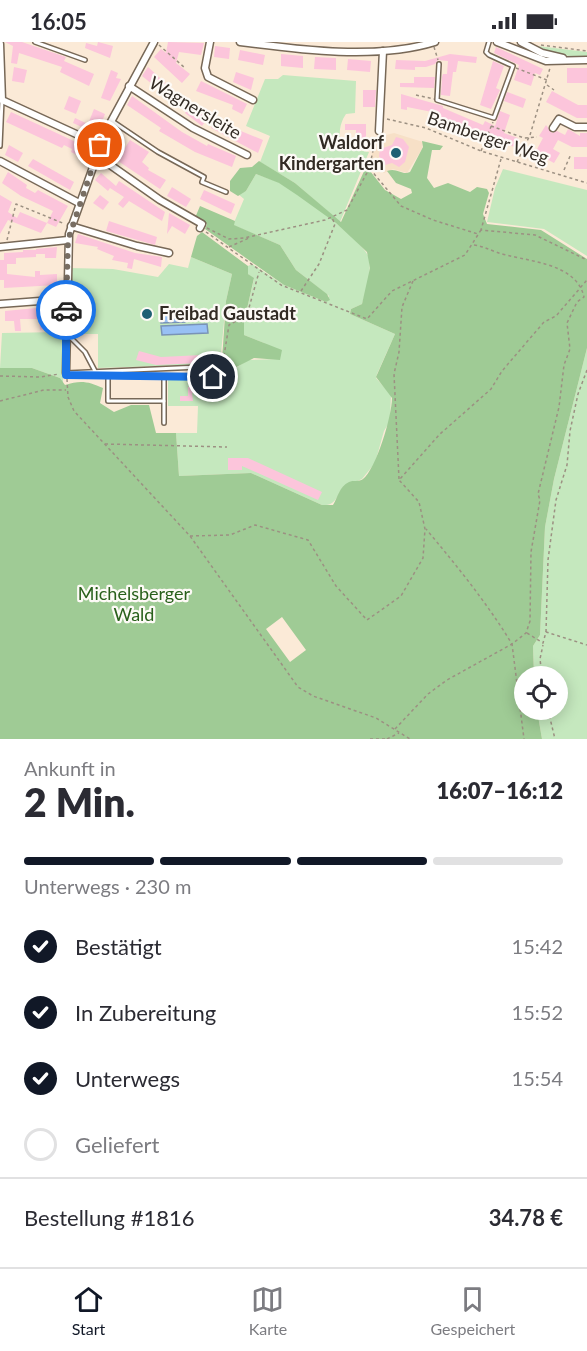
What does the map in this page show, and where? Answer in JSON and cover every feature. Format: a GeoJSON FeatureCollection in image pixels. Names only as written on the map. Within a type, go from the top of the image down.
{"type":"FeatureCollection","features":[{"type":"Feature","properties":{"kind":"street"},"geometry":{"type":"LineString","coordinates":[[66,374],[66,299],[68,240],[71,226],[100,145],[129,86],[155,42]]}},
{"type":"Feature","properties":{"kind":"street"},"geometry":{"type":"LineString","coordinates":[[210,42],[205,68],[208,77],[254,100]]}},
{"type":"Feature","properties":{"kind":"street"},"geometry":{"type":"LineString","coordinates":[[240,42],[286,48],[383,51],[407,50],[435,42]]}},
{"type":"Feature","properties":{"kind":"street"},"geometry":{"type":"LineString","coordinates":[[353,50],[354,42]]}},
{"type":"Feature","properties":{"kind":"street"},"geometry":{"type":"LineString","coordinates":[[497,42],[539,59],[587,60]]}},
{"type":"Feature","properties":{"kind":"street"},"geometry":{"type":"LineString","coordinates":[[521,42],[550,56],[572,60]]}},
{"type":"Feature","properties":{"kind":"street"},"geometry":{"type":"LineString","coordinates":[[0,44],[2,100],[100,145]]}},
{"type":"Feature","properties":{"kind":"street"},"geometry":{"type":"LineString","coordinates":[[380,131],[383,51]]}},
{"type":"Feature","properties":{"kind":"street","name":"Wagnersleite"},"geometry":{"type":"LineString","coordinates":[[129,86],[193,128],[247,155]]}},
{"type":"Feature","properties":{"kind":"street"},"geometry":{"type":"LineString","coordinates":[[553,128],[559,118],[575,127],[587,127]]}},
{"type":"Feature","properties":{"kind":"street"},"geometry":{"type":"LineString","coordinates":[[96,155],[201,226]]}},
{"type":"Feature","properties":{"kind":"street"},"geometry":{"type":"LineString","coordinates":[[0,161],[79,203]]}},
{"type":"Feature","properties":{"kind":"street"},"geometry":{"type":"LineString","coordinates":[[71,226],[169,253]]}},
{"type":"Feature","properties":{"kind":"street"},"geometry":{"type":"LineString","coordinates":[[3,247],[68,240]]}},
{"type":"Feature","properties":{"kind":"street"},"geometry":{"type":"LineString","coordinates":[[0,304],[66,299]]}},
{"type":"Feature","properties":{"kind":"lane"},"geometry":{"type":"LineString","coordinates":[[35,42],[85,60]]}},
{"type":"Feature","properties":{"kind":"lane"},"geometry":{"type":"LineString","coordinates":[[439,64],[437,100],[494,118],[513,66],[486,52],[489,42]]}},
{"type":"Feature","properties":{"kind":"lane"},"geometry":{"type":"LineString","coordinates":[[0,146],[2,100]]}},
{"type":"Feature","properties":{"kind":"lane"},"geometry":{"type":"LineString","coordinates":[[111,121],[158,152],[204,177],[202,182],[226,192]]}},
{"type":"Feature","properties":{"kind":"lane"},"geometry":{"type":"LineString","coordinates":[[66,334],[86,352],[95,371]]}},
{"type":"Feature","properties":{"kind":"lane"},"geometry":{"type":"LineString","coordinates":[[66,374],[222,366]]}},
{"type":"Feature","properties":{"kind":"lane"},"geometry":{"type":"LineString","coordinates":[[66,374],[108,377],[213,377]]}},
{"type":"Feature","properties":{"kind":"lane"},"geometry":{"type":"LineString","coordinates":[[108,377],[108,401],[164,401]]}},
{"type":"Feature","properties":{"kind":"lane"},"geometry":{"type":"LineString","coordinates":[[164,378],[164,423]]}},
{"type":"Feature","properties":{"kind":"path"},"geometry":{"type":"LineString","coordinates":[[155,42],[186,68]]}},
{"type":"Feature","properties":{"kind":"path"},"geometry":{"type":"LineString","coordinates":[[539,42],[538,45],[587,51]]}},
{"type":"Feature","properties":{"kind":"path"},"geometry":{"type":"LineString","coordinates":[[435,50],[437,57]]}},
{"type":"Feature","properties":{"kind":"path"},"geometry":{"type":"LineString","coordinates":[[517,162],[529,137],[551,61]]}},
{"type":"Feature","properties":{"kind":"path"},"geometry":{"type":"LineString","coordinates":[[513,66],[547,80]]}},
{"type":"Feature","properties":{"kind":"path"},"geometry":{"type":"LineString","coordinates":[[546,84],[555,90]]}},
{"type":"Feature","properties":{"kind":"path"},"geometry":{"type":"LineString","coordinates":[[416,95],[437,100]]}},
{"type":"Feature","properties":{"kind":"path"},"geometry":{"type":"LineString","coordinates":[[481,151],[494,118]]}},
{"type":"Feature","properties":{"kind":"path","name":"Bamberger Weg"},"geometry":{"type":"LineString","coordinates":[[380,119],[402,121],[426,128],[501,158],[587,183]]}},
{"type":"Feature","properties":{"kind":"path"},"geometry":{"type":"LineString","coordinates":[[491,126],[529,137],[537,137]]}},
{"type":"Feature","properties":{"kind":"path"},"geometry":{"type":"LineString","coordinates":[[228,247],[253,237],[332,217],[347,210],[369,169],[372,148],[380,131]]}},
{"type":"Feature","properties":{"kind":"path"},"geometry":{"type":"LineString","coordinates":[[564,170],[571,154]]}},
{"type":"Feature","properties":{"kind":"path"},"geometry":{"type":"LineString","coordinates":[[201,226],[281,285],[367,319],[392,291],[458,261],[474,245],[481,230],[501,158]]}},
{"type":"Feature","properties":{"kind":"path"},"geometry":{"type":"LineString","coordinates":[[369,169],[401,206],[433,220],[479,234]]}},
{"type":"Feature","properties":{"kind":"path"},"geometry":{"type":"LineString","coordinates":[[3,247],[16,204],[71,226]]}},
{"type":"Feature","properties":{"kind":"path"},"geometry":{"type":"LineString","coordinates":[[301,292],[320,264],[335,224],[332,217]]}},
{"type":"Feature","properties":{"kind":"path"},"geometry":{"type":"LineString","coordinates":[[201,226],[229,239],[253,237]]}},
{"type":"Feature","properties":{"kind":"path"},"geometry":{"type":"LineString","coordinates":[[481,230],[535,235],[587,260]]}},
{"type":"Feature","properties":{"kind":"path"},"geometry":{"type":"LineString","coordinates":[[395,730],[428,694],[447,680],[512,644],[526,633],[530,621],[531,552],[538,494],[559,407],[564,366],[570,349],[567,323],[577,302],[584,297],[582,288],[564,272],[538,261],[474,245]]}},
{"type":"Feature","properties":{"kind":"path"},"geometry":{"type":"LineString","coordinates":[[222,366],[229,325],[247,315],[259,271]]}},
{"type":"Feature","properties":{"kind":"path"},"geometry":{"type":"LineString","coordinates":[[399,480],[440,434],[491,389],[502,371],[544,322],[556,316],[587,280]]}},
{"type":"Feature","properties":{"kind":"path"},"geometry":{"type":"LineString","coordinates":[[190,536],[230,535],[255,525],[308,540],[336,586],[367,620],[401,596],[423,558],[425,529],[419,500],[399,480],[394,374],[399,352],[402,307],[413,281]]}},
{"type":"Feature","properties":{"kind":"path"},"geometry":{"type":"LineString","coordinates":[[541,666],[540,659],[546,632],[548,560],[556,500],[567,465],[576,403],[587,370]]}},
{"type":"Feature","properties":{"kind":"path"},"geometry":{"type":"LineString","coordinates":[[0,376],[41,377],[66,374],[67,390],[74,411],[102,444],[190,536],[298,687],[314,696],[376,718],[410,739]]}},
{"type":"Feature","properties":{"kind":"path"},"geometry":{"type":"LineString","coordinates":[[583,382],[587,384]]}},
{"type":"Feature","properties":{"kind":"path"},"geometry":{"type":"LineString","coordinates":[[0,401],[44,390],[67,390]]}},
{"type":"Feature","properties":{"kind":"path"},"geometry":{"type":"LineString","coordinates":[[102,444],[227,447]]}},
{"type":"Feature","properties":{"kind":"path"},"geometry":{"type":"LineString","coordinates":[[425,529],[455,566],[470,580],[512,644],[525,739]]}},
{"type":"Feature","properties":{"kind":"path"},"geometry":{"type":"LineString","coordinates":[[546,632],[587,645]]}},
{"type":"Feature","properties":{"kind":"path"},"geometry":{"type":"LineString","coordinates":[[526,633],[543,643]]}},
{"type":"Feature","properties":{"kind":"path"},"geometry":{"type":"LineString","coordinates":[[550,720],[555,739]]}},
{"type":"Feature","properties":{"kind":"path"},"geometry":{"type":"LineString","coordinates":[[370,739],[386,739],[400,733]]}},
{"type":"Feature","properties":{"kind":"shaded area","name":"Waldorf Kindergarten"},"geometry":{"type":"Polygon","coordinates":[[[394,133],[423,142],[422,149],[407,173],[393,169],[384,173],[372,164],[372,151],[378,137],[394,133]]]}},
{"type":"Feature","properties":{"kind":"green space"},"geometry":{"type":"Polygon","coordinates":[[[538,46],[587,52],[587,57],[555,55],[538,46]]]}},
{"type":"Feature","properties":{"kind":"green space"},"geometry":{"type":"Polygon","coordinates":[[[283,75],[356,81],[355,113],[346,114],[340,127],[340,136],[345,148],[369,152],[340,222],[295,183],[260,162],[270,136],[246,126],[265,79],[278,79],[283,75]]]}},
{"type":"Feature","properties":{"kind":"green space","name":"Michelsberger Wald"},"geometry":{"type":"Polygon","coordinates":[[[422,141],[443,146],[440,150],[432,150],[427,178],[434,188],[448,183],[470,192],[477,187],[487,189],[489,193],[483,214],[487,224],[541,230],[587,259],[587,348],[554,479],[545,527],[540,635],[533,646],[534,666],[514,666],[514,720],[539,720],[542,739],[0,739],[0,368],[32,368],[60,378],[65,385],[80,382],[98,386],[103,388],[100,403],[114,412],[131,405],[149,405],[156,433],[176,433],[179,476],[251,473],[322,505],[333,505],[346,484],[363,479],[368,473],[382,442],[392,398],[376,377],[395,334],[350,314],[351,309],[362,304],[370,268],[367,252],[336,223],[279,183],[256,174],[246,191],[238,196],[230,191],[230,181],[240,168],[252,167],[259,161],[295,183],[341,222],[365,169],[370,171],[385,190],[401,199],[412,193],[411,189],[396,183],[387,171],[410,172],[423,147],[422,141]],[[282,617],[266,629],[290,662],[306,650],[282,617]]]}},
{"type":"Feature","properties":{"kind":"green space"},"geometry":{"type":"Polygon","coordinates":[[[503,169],[587,190],[587,256],[544,229],[487,222],[495,188],[503,169]]]}},
{"type":"Feature","properties":{"kind":"green space"},"geometry":{"type":"Polygon","coordinates":[[[256,174],[278,182],[299,195],[329,217],[365,250],[370,264],[367,287],[362,304],[351,309],[350,314],[395,334],[376,378],[391,395],[390,421],[384,431],[375,463],[362,479],[343,487],[335,500],[327,505],[322,505],[251,473],[179,476],[176,433],[197,433],[198,406],[168,406],[168,377],[225,375],[248,360],[280,359],[264,343],[244,335],[244,322],[254,279],[248,274],[248,266],[252,264],[284,285],[326,302],[329,296],[296,270],[280,245],[233,225],[244,199],[238,194],[246,191],[256,174]]]}},
{"type":"Feature","properties":{"kind":"green space"},"geometry":{"type":"Polygon","coordinates":[[[200,206],[235,221],[234,225],[280,245],[296,270],[327,294],[330,300],[326,302],[284,285],[205,229],[207,224],[195,218],[200,206]]]}},
{"type":"Feature","properties":{"kind":"green space"},"geometry":{"type":"Polygon","coordinates":[[[202,232],[248,266],[248,274],[254,278],[244,322],[244,335],[282,350],[280,360],[254,358],[221,375],[226,301],[232,274],[191,257],[197,236],[202,232]]]}},
{"type":"Feature","properties":{"kind":"green space","name":"Freibad Gaustadt"},"geometry":{"type":"Polygon","coordinates":[[[191,257],[232,274],[226,301],[220,364],[98,368],[98,334],[73,334],[68,331],[69,268],[113,269],[158,277],[169,264],[188,268],[191,257]]]}},
{"type":"Feature","properties":{"kind":"green space"},"geometry":{"type":"Polygon","coordinates":[[[63,332],[63,385],[60,378],[32,368],[0,368],[2,333],[63,332]]]}},
{"type":"Feature","properties":{"kind":"green space"},"geometry":{"type":"Polygon","coordinates":[[[587,348],[587,739],[542,739],[539,720],[568,720],[568,666],[534,666],[533,646],[540,635],[545,527],[554,479],[587,348]]]}},
{"type":"Feature","properties":{"kind":"water"},"geometry":{"type":"Polygon","coordinates":[[[185,311],[185,322],[161,323],[161,312],[185,311]]]}},
{"type":"Feature","properties":{"kind":"water"},"geometry":{"type":"Polygon","coordinates":[[[207,324],[208,333],[162,335],[161,326],[207,324]]]}},
{"type":"Feature","properties":{"kind":"building"},"geometry":{"type":"Polygon","coordinates":[[[5,42],[22,42],[66,57],[64,61],[94,74],[89,86],[60,72],[62,67],[19,53],[17,64],[11,63],[13,46],[5,42]]]}},
{"type":"Feature","properties":{"kind":"building"},"geometry":{"type":"Polygon","coordinates":[[[98,42],[113,46],[110,58],[85,48],[86,43],[97,46],[98,42]]]}},
{"type":"Feature","properties":{"kind":"building"},"geometry":{"type":"Polygon","coordinates":[[[168,42],[204,43],[201,55],[179,52],[176,63],[190,74],[182,83],[154,57],[161,49],[166,53],[168,42]]]}},
{"type":"Feature","properties":{"kind":"building"},"geometry":{"type":"Polygon","coordinates":[[[215,46],[230,48],[229,59],[214,57],[215,46]]]}},
{"type":"Feature","properties":{"kind":"building"},"geometry":{"type":"Polygon","coordinates":[[[496,47],[543,69],[540,75],[535,73],[531,86],[514,80],[519,65],[494,53],[496,47]]]}},
{"type":"Feature","properties":{"kind":"building"},"geometry":{"type":"Polygon","coordinates":[[[240,50],[265,55],[263,65],[238,60],[240,50]]]}},
{"type":"Feature","properties":{"kind":"building"},"geometry":{"type":"Polygon","coordinates":[[[281,54],[303,56],[303,68],[281,66],[281,54]]]}},
{"type":"Feature","properties":{"kind":"building"},"geometry":{"type":"Polygon","coordinates":[[[450,54],[477,57],[476,63],[458,61],[456,72],[453,72],[450,96],[441,95],[442,77],[443,74],[447,74],[448,61],[438,60],[435,64],[426,67],[415,67],[415,70],[395,69],[396,60],[425,61],[450,54]]]}},
{"type":"Feature","properties":{"kind":"building"},"geometry":{"type":"Polygon","coordinates":[[[315,57],[336,58],[336,70],[314,69],[315,57]]]}},
{"type":"Feature","properties":{"kind":"building"},"geometry":{"type":"Polygon","coordinates":[[[348,59],[371,61],[370,72],[347,70],[348,59]]]}},
{"type":"Feature","properties":{"kind":"building"},"geometry":{"type":"Polygon","coordinates":[[[493,61],[504,66],[496,88],[500,90],[491,109],[480,105],[493,61]]]}},
{"type":"Feature","properties":{"kind":"building"},"geometry":{"type":"Polygon","coordinates":[[[14,67],[27,70],[24,83],[12,81],[14,67]]]}},
{"type":"Feature","properties":{"kind":"building"},"geometry":{"type":"Polygon","coordinates":[[[148,67],[182,98],[177,104],[142,76],[148,67]]]}},
{"type":"Feature","properties":{"kind":"building"},"geometry":{"type":"Polygon","coordinates":[[[567,68],[587,68],[587,83],[567,83],[567,68]]]}},
{"type":"Feature","properties":{"kind":"building"},"geometry":{"type":"Polygon","coordinates":[[[111,70],[118,73],[116,78],[121,79],[110,101],[101,98],[111,70]]]}},
{"type":"Feature","properties":{"kind":"building"},"geometry":{"type":"Polygon","coordinates":[[[236,72],[254,78],[251,90],[233,82],[236,72]]]}},
{"type":"Feature","properties":{"kind":"building"},"geometry":{"type":"Polygon","coordinates":[[[414,77],[435,77],[434,88],[400,87],[400,83],[414,83],[414,77]]]}},
{"type":"Feature","properties":{"kind":"building"},"geometry":{"type":"Polygon","coordinates":[[[201,81],[247,104],[242,114],[232,109],[233,105],[196,91],[201,81]]]}},
{"type":"Feature","properties":{"kind":"building"},"geometry":{"type":"Polygon","coordinates":[[[363,90],[376,90],[375,107],[363,107],[363,90]]]}},
{"type":"Feature","properties":{"kind":"building"},"geometry":{"type":"Polygon","coordinates":[[[552,91],[578,105],[587,105],[587,118],[577,118],[546,102],[552,91]]]}},
{"type":"Feature","properties":{"kind":"building"},"geometry":{"type":"Polygon","coordinates":[[[507,92],[526,99],[523,108],[504,101],[507,92]]]}},
{"type":"Feature","properties":{"kind":"building"},"geometry":{"type":"Polygon","coordinates":[[[401,94],[443,106],[443,108],[483,125],[485,121],[495,126],[500,111],[510,115],[504,133],[518,138],[515,147],[482,137],[432,112],[407,107],[407,110],[401,109],[401,94]]]}},
{"type":"Feature","properties":{"kind":"building"},"geometry":{"type":"Polygon","coordinates":[[[69,96],[81,101],[76,114],[64,109],[69,96]]]}},
{"type":"Feature","properties":{"kind":"building"},"geometry":{"type":"Polygon","coordinates":[[[132,96],[182,132],[207,146],[208,144],[236,156],[232,167],[195,152],[159,131],[161,128],[127,105],[132,96]]]}},
{"type":"Feature","properties":{"kind":"building"},"geometry":{"type":"Polygon","coordinates":[[[190,106],[208,118],[202,126],[185,113],[190,106]]]}},
{"type":"Feature","properties":{"kind":"building"},"geometry":{"type":"Polygon","coordinates":[[[94,109],[105,114],[97,134],[73,123],[75,118],[88,124],[94,109]]]}},
{"type":"Feature","properties":{"kind":"building"},"geometry":{"type":"Polygon","coordinates":[[[11,112],[89,148],[84,159],[64,145],[62,148],[6,122],[11,112]]]}},
{"type":"Feature","properties":{"kind":"building"},"geometry":{"type":"Polygon","coordinates":[[[214,122],[263,140],[258,153],[211,128],[214,122]]]}},
{"type":"Feature","properties":{"kind":"building"},"geometry":{"type":"Polygon","coordinates":[[[345,124],[366,124],[366,139],[356,139],[356,130],[345,130],[345,124]]]}},
{"type":"Feature","properties":{"kind":"building"},"geometry":{"type":"Polygon","coordinates":[[[546,125],[552,133],[557,131],[565,135],[568,129],[580,136],[580,133],[587,133],[587,147],[572,147],[558,140],[553,149],[560,153],[554,163],[535,153],[543,138],[539,136],[546,125]]]}},
{"type":"Feature","properties":{"kind":"building"},"geometry":{"type":"Polygon","coordinates":[[[396,137],[403,139],[409,147],[405,162],[399,167],[392,163],[382,166],[379,156],[380,149],[392,145],[396,137]]]}},
{"type":"Feature","properties":{"kind":"building"},"geometry":{"type":"Polygon","coordinates":[[[130,140],[149,152],[142,162],[149,168],[148,170],[166,180],[160,189],[106,153],[112,144],[123,151],[130,140]]]}},
{"type":"Feature","properties":{"kind":"building"},"geometry":{"type":"Polygon","coordinates":[[[9,145],[23,153],[18,162],[5,155],[9,145]]]}},
{"type":"Feature","properties":{"kind":"building"},"geometry":{"type":"Polygon","coordinates":[[[574,157],[587,157],[587,169],[574,169],[574,157]]]}},
{"type":"Feature","properties":{"kind":"building"},"geometry":{"type":"Polygon","coordinates":[[[33,159],[74,182],[70,190],[28,166],[33,159]]]}},
{"type":"Feature","properties":{"kind":"building"},"geometry":{"type":"Polygon","coordinates":[[[8,172],[27,185],[26,188],[35,193],[38,190],[68,206],[56,227],[47,223],[53,211],[21,196],[2,183],[8,172]]]}},
{"type":"Feature","properties":{"kind":"building"},"geometry":{"type":"Polygon","coordinates":[[[101,173],[116,186],[119,181],[165,212],[162,221],[129,201],[123,208],[118,204],[124,197],[110,188],[108,191],[95,180],[101,173]]]}},
{"type":"Feature","properties":{"kind":"building"},"geometry":{"type":"Polygon","coordinates":[[[172,187],[191,199],[186,207],[167,196],[172,187]]]}},
{"type":"Feature","properties":{"kind":"building"},"geometry":{"type":"Polygon","coordinates":[[[204,190],[235,204],[231,214],[200,199],[204,190]]]}},
{"type":"Feature","properties":{"kind":"building"},"geometry":{"type":"Polygon","coordinates":[[[0,195],[12,202],[8,212],[17,218],[20,212],[47,223],[41,233],[8,220],[0,234],[0,195]]]}},
{"type":"Feature","properties":{"kind":"building"},"geometry":{"type":"Polygon","coordinates":[[[100,195],[109,202],[103,210],[93,203],[100,195]]]}},
{"type":"Feature","properties":{"kind":"building"},"geometry":{"type":"Polygon","coordinates":[[[169,213],[190,225],[185,234],[172,226],[167,234],[169,213]]]}},
{"type":"Feature","properties":{"kind":"building"},"geometry":{"type":"Polygon","coordinates":[[[109,221],[157,237],[155,245],[106,231],[109,221]]]}},
{"type":"Feature","properties":{"kind":"building"},"geometry":{"type":"Polygon","coordinates":[[[78,234],[135,253],[162,257],[161,267],[134,259],[132,269],[127,268],[128,263],[112,260],[114,256],[97,249],[98,247],[75,243],[78,234]]]}},
{"type":"Feature","properties":{"kind":"building"},"geometry":{"type":"Polygon","coordinates":[[[57,247],[56,258],[45,258],[45,254],[36,254],[36,249],[57,247]]]}},
{"type":"Feature","properties":{"kind":"building"},"geometry":{"type":"Polygon","coordinates":[[[23,250],[36,250],[36,257],[16,258],[16,264],[7,264],[7,274],[35,277],[35,271],[40,271],[40,275],[57,274],[57,285],[4,288],[4,280],[0,280],[0,260],[4,260],[4,253],[23,252],[23,250]]]}},
{"type":"Feature","properties":{"kind":"building"},"geometry":{"type":"Polygon","coordinates":[[[57,306],[58,317],[44,318],[45,329],[40,330],[39,319],[20,319],[21,331],[15,331],[14,321],[5,321],[5,311],[57,306]]]}},
{"type":"Feature","properties":{"kind":"building"},"geometry":{"type":"Polygon","coordinates":[[[139,351],[161,357],[202,355],[202,363],[156,365],[136,360],[139,351]]]}},
{"type":"Feature","properties":{"kind":"building"},"geometry":{"type":"Polygon","coordinates":[[[188,387],[207,387],[207,393],[192,393],[193,401],[180,401],[180,396],[188,396],[188,387]]]}},
{"type":"Feature","properties":{"kind":"building"},"geometry":{"type":"Polygon","coordinates":[[[228,458],[248,458],[322,492],[318,500],[242,466],[242,470],[228,470],[228,458]]]}},
{"type":"Feature","properties":{"kind":"way so far"},"geometry":{"type":"LineString","coordinates":[[66,310],[68,240],[100,145]]}},
{"type":"Feature","properties":{"kind":"place","name":"Waldorf Kindergarten"},"geometry":{"type":"Point","coordinates":[396,153]}},
{"type":"Feature","properties":{"kind":"place","name":"Freibad Gaustadt"},"geometry":{"type":"Point","coordinates":[147,314]}},
{"type":"Feature","properties":{"kind":"route"},"geometry":{"type":"LineString","coordinates":[[66,310],[66,375],[213,377]]}}]}
